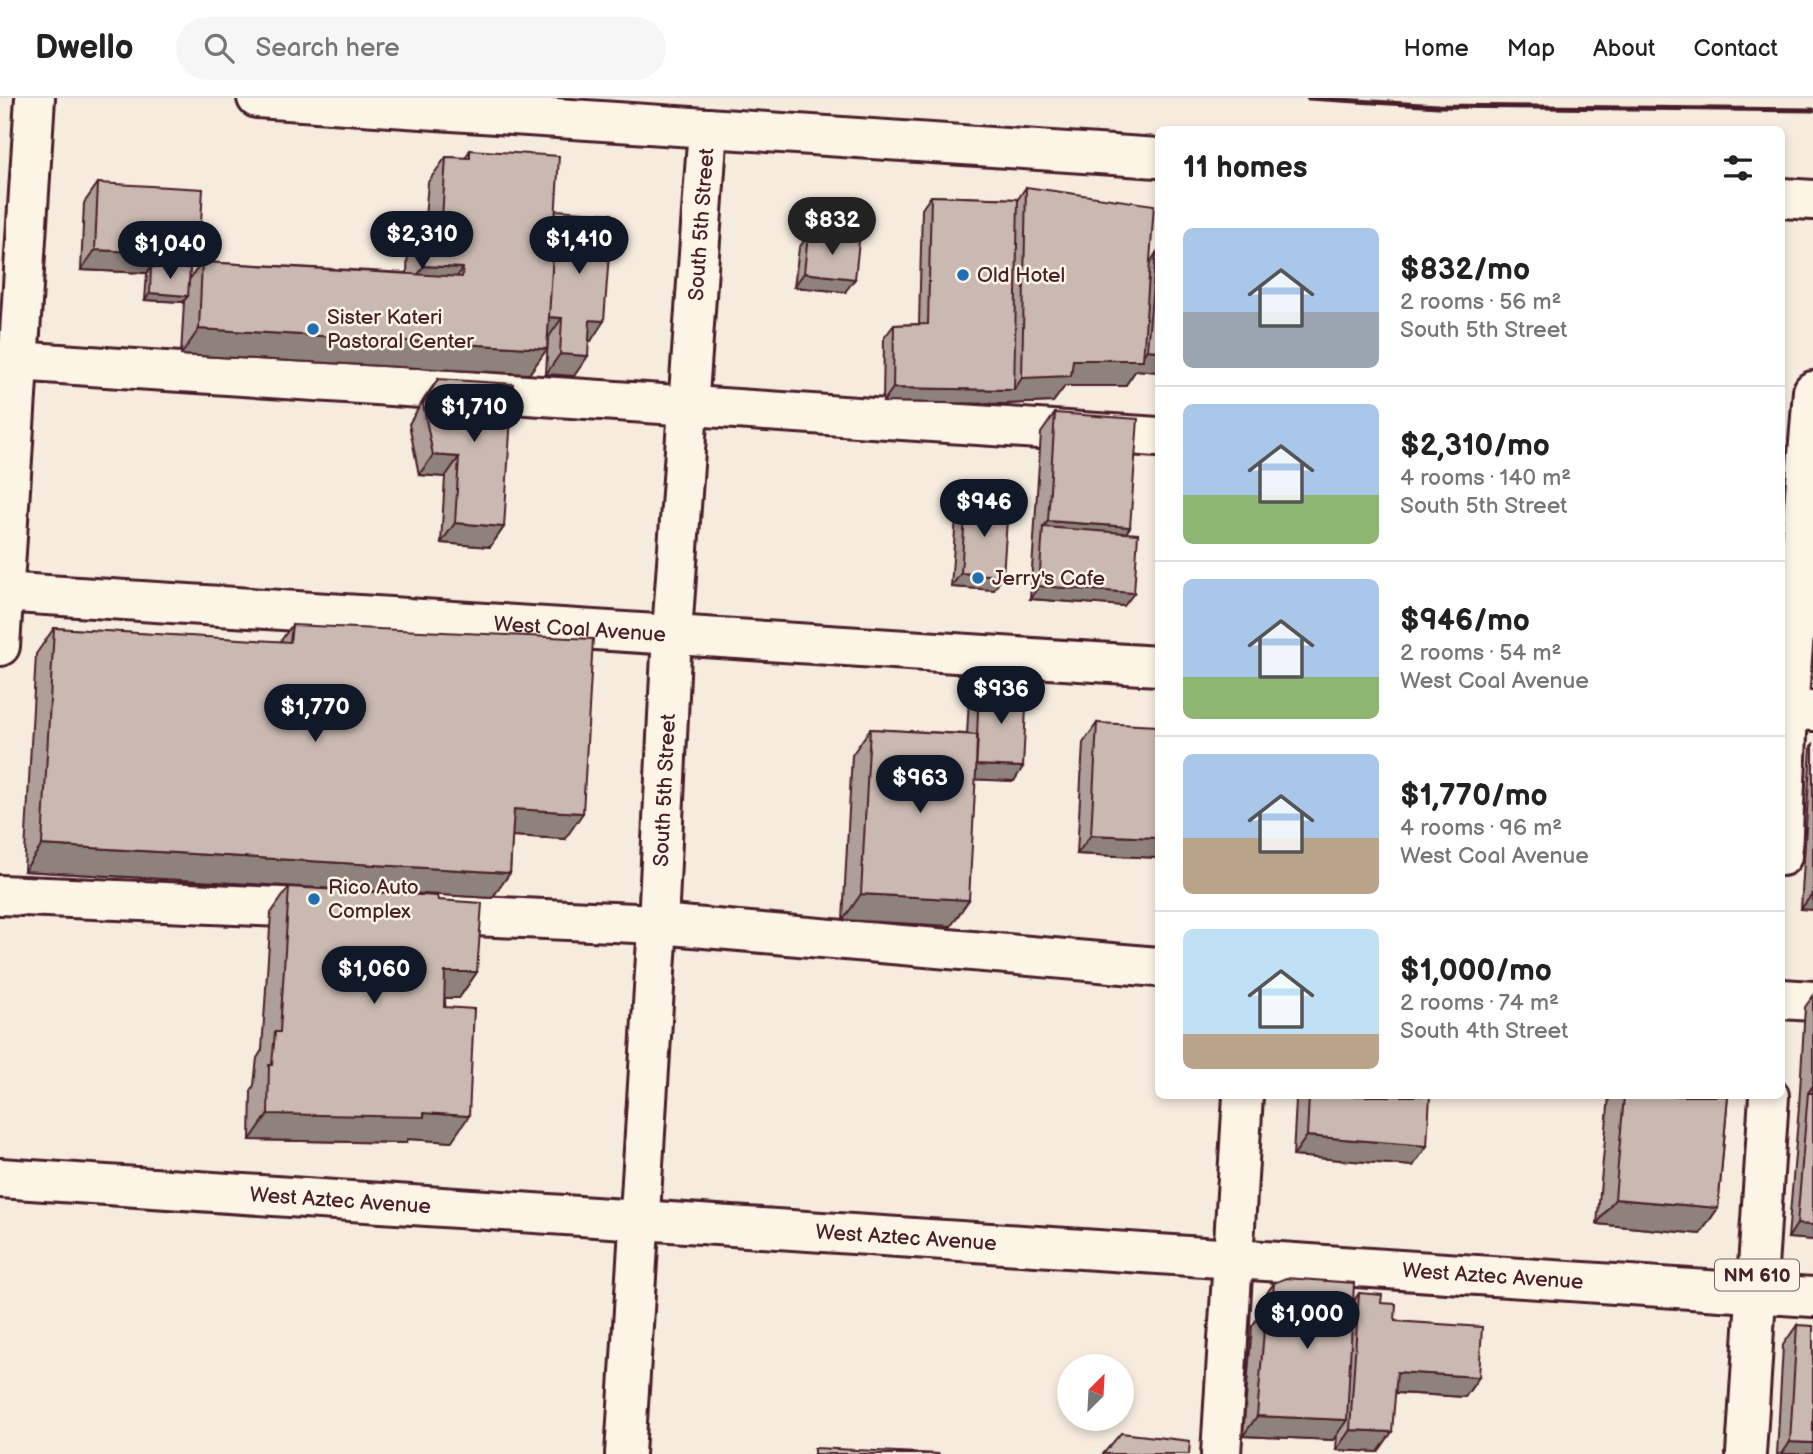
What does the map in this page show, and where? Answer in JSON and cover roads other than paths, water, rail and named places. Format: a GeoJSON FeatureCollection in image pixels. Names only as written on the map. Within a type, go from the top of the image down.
{"type":"FeatureCollection","features":[{"type":"Feature","properties":{"kind":"main road"},"geometry":{"type":"LineString","coordinates":[[0,646],[9,360],[35,98]]}},
{"type":"Feature","properties":{"kind":"main road"},"geometry":{"type":"LineString","coordinates":[[257,98],[1155,158]]}},
{"type":"Feature","properties":{"kind":"main road","name":"South 5th Street"},"geometry":{"type":"LineString","coordinates":[[625,1454],[658,924],[672,633],[691,407],[708,128]]}},
{"type":"Feature","properties":{"kind":"main road"},"geometry":{"type":"LineString","coordinates":[[1785,198],[1813,200]]}},
{"type":"Feature","properties":{"kind":"main road"},"geometry":{"type":"LineString","coordinates":[[9,360],[1155,437]]}},
{"type":"Feature","properties":{"kind":"main road"},"geometry":{"type":"LineString","coordinates":[[1785,820],[1794,710],[1801,474],[1813,391]]}},
{"type":"Feature","properties":{"kind":"main road","name":"West Coal Avenue"},"geometry":{"type":"LineString","coordinates":[[2,592],[1155,666]]}},
{"type":"Feature","properties":{"kind":"main road"},"geometry":{"type":"LineString","coordinates":[[0,895],[356,911]]}},
{"type":"Feature","properties":{"kind":"main road"},"geometry":{"type":"LineString","coordinates":[[398,913],[658,924],[1155,967]]}},
{"type":"Feature","properties":{"kind":"main road"},"geometry":{"type":"LineString","coordinates":[[1785,999],[1813,1001]]}},
{"type":"Feature","properties":{"kind":"main road"},"geometry":{"type":"LineString","coordinates":[[1221,1454],[1243,1099]]}},
{"type":"Feature","properties":{"kind":"main road","name":"NM 610"},"geometry":{"type":"LineString","coordinates":[[1746,1454],[1769,1099]]}},
{"type":"Feature","properties":{"kind":"main road","name":"West Aztec Avenue"},"geometry":{"type":"LineString","coordinates":[[0,1178],[1813,1297]]}},
{"type":"Feature","properties":{"kind":"railway"},"geometry":{"type":"LineString","coordinates":[[1308,98],[1438,106],[1813,110]]}},
{"type":"Feature","properties":{"kind":"place","name":"Old Hotel"},"geometry":{"type":"Point","coordinates":[963,275]}},
{"type":"Feature","properties":{"kind":"place","name":"Sister Kateri Pastoral Center"},"geometry":{"type":"Point","coordinates":[313,329]}},
{"type":"Feature","properties":{"kind":"place","name":"Jerry's Cafe"},"geometry":{"type":"Point","coordinates":[978,578]}},
{"type":"Feature","properties":{"kind":"place","name":"Rico Auto Complex"},"geometry":{"type":"Point","coordinates":[314,899]}}]}
